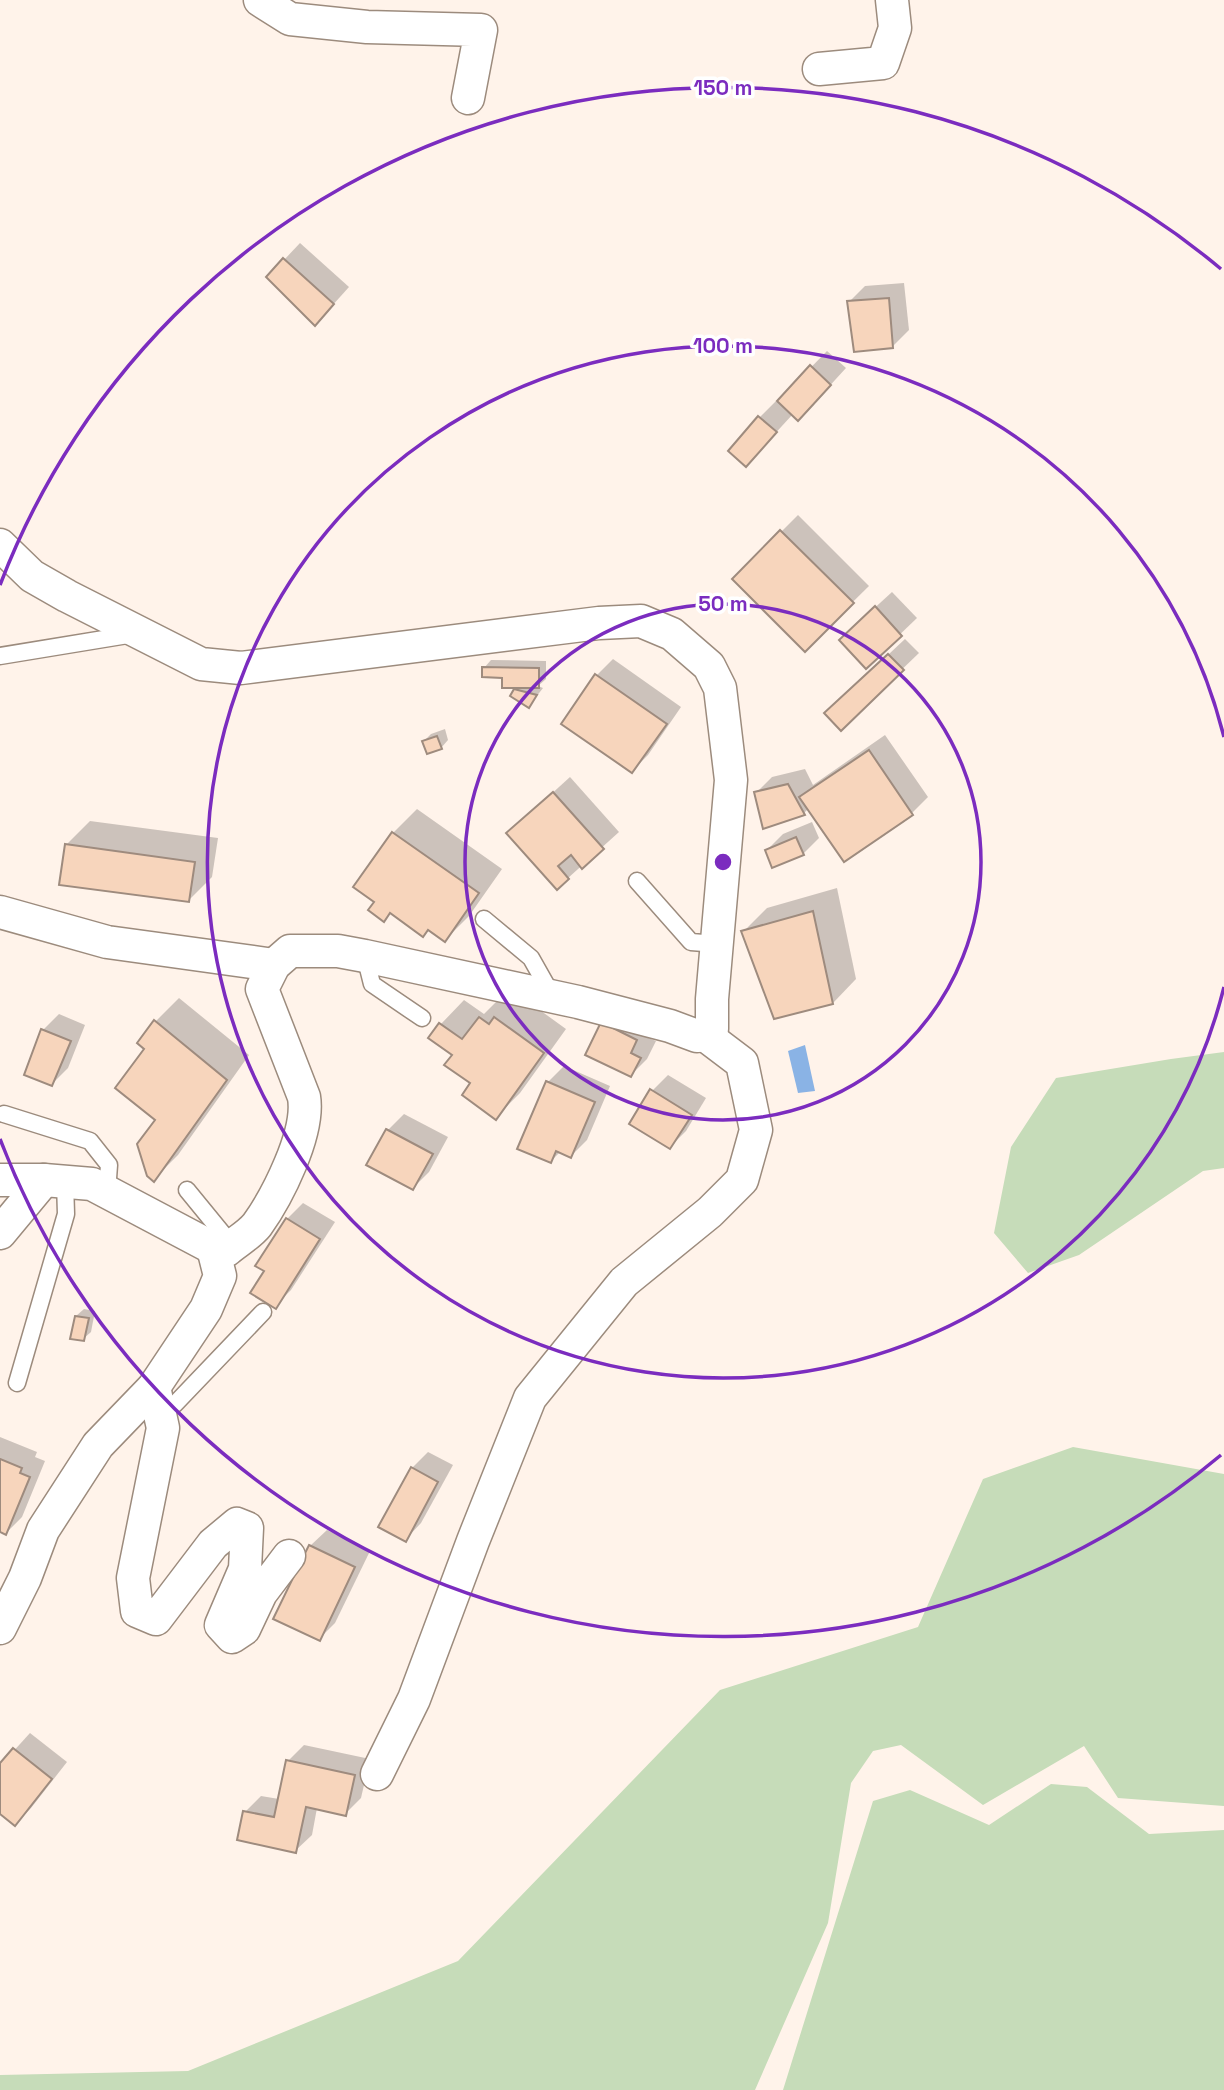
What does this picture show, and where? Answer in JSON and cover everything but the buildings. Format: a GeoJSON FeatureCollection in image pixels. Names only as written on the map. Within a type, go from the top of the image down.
{"type":"FeatureCollection","features":[{"type":"Feature","properties":{"kind":"street"},"geometry":{"type":"LineString","coordinates":[[260,0],[290,19],[367,27],[481,30],[468,98]]}},
{"type":"Feature","properties":{"kind":"street"},"geometry":{"type":"LineString","coordinates":[[819,69],[883,63],[895,28],[892,0]]}},
{"type":"Feature","properties":{"kind":"street"},"geometry":{"type":"LineString","coordinates":[[0,545],[32,576],[201,664],[240,668],[599,623],[641,621],[672,634],[709,666],[720,688],[731,780],[712,999],[712,1029],[705,1035]]}},
{"type":"Feature","properties":{"kind":"street"},"geometry":{"type":"LineString","coordinates":[[0,912],[107,942],[274,965]]}},
{"type":"Feature","properties":{"kind":"street"},"geometry":{"type":"LineString","coordinates":[[223,1247],[255,1227],[289,1168],[305,1121],[304,1097],[262,989],[274,965],[290,951],[338,951],[553,997],[705,1035],[743,1063],[756,1130],[742,1180],[710,1212],[624,1282],[530,1398],[414,1699],[377,1774]]}},
{"type":"Feature","properties":{"kind":"street"},"geometry":{"type":"LineString","coordinates":[[0,1180],[92,1184],[223,1247]]}},
{"type":"Feature","properties":{"kind":"street"},"geometry":{"type":"LineString","coordinates":[[0,1233],[55,1181]]}},
{"type":"Feature","properties":{"kind":"street"},"geometry":{"type":"LineString","coordinates":[[0,1628],[25,1578],[43,1530],[98,1445],[156,1398],[206,1309],[220,1276],[223,1247]]}},
{"type":"Feature","properties":{"kind":"street"},"geometry":{"type":"LineString","coordinates":[[156,1398],[163,1428],[133,1578],[137,1611],[156,1619],[213,1544],[237,1524],[247,1528],[245,1569],[221,1625],[232,1637],[244,1629],[261,1593],[289,1556]]}},
{"type":"Feature","properties":{"kind":"lane"},"geometry":{"type":"LineString","coordinates":[[0,656],[139,633]]}},
{"type":"Feature","properties":{"kind":"lane"},"geometry":{"type":"LineString","coordinates":[[637,881],[691,942],[717,944]]}},
{"type":"Feature","properties":{"kind":"lane"},"geometry":{"type":"LineString","coordinates":[[484,919],[531,958],[553,997]]}},
{"type":"Feature","properties":{"kind":"lane"},"geometry":{"type":"LineString","coordinates":[[365,956],[372,984],[422,1018]]}},
{"type":"Feature","properties":{"kind":"lane"},"geometry":{"type":"LineString","coordinates":[[4,1114],[90,1142],[108,1165],[107,1192]]}},
{"type":"Feature","properties":{"kind":"lane"},"geometry":{"type":"LineString","coordinates":[[17,1383],[66,1214],[55,1181]]}},
{"type":"Feature","properties":{"kind":"lane"},"geometry":{"type":"LineString","coordinates":[[187,1190],[223,1247]]}},
{"type":"Feature","properties":{"kind":"lane"},"geometry":{"type":"LineString","coordinates":[[156,1398],[175,1404],[263,1312]]}},
{"type":"Feature","properties":{"kind":"green space"},"geometry":{"type":"Polygon","coordinates":[[[1224,1052],[1224,1168],[1203,1171],[1079,1255],[1028,1273],[994,1233],[1011,1147],[1056,1078],[1224,1052]]]}},
{"type":"Feature","properties":{"kind":"green space"},"geometry":{"type":"Polygon","coordinates":[[[1073,1447],[1224,1474],[1224,1806],[1118,1798],[1084,1746],[983,1805],[901,1745],[873,1751],[851,1783],[828,1923],[755,2090],[0,2090],[0,2075],[188,2071],[458,1961],[720,1690],[918,1627],[983,1479],[1073,1447]]]}},
{"type":"Feature","properties":{"kind":"green space"},"geometry":{"type":"Polygon","coordinates":[[[1051,1784],[1087,1787],[1149,1834],[1224,1830],[1224,2090],[783,2090],[873,1801],[910,1790],[989,1825],[1051,1784]]]}},
{"type":"Feature","properties":{"kind":"water"},"geometry":{"type":"Polygon","coordinates":[[[805,1045],[815,1091],[798,1093],[788,1051],[805,1045]]]}}]}
